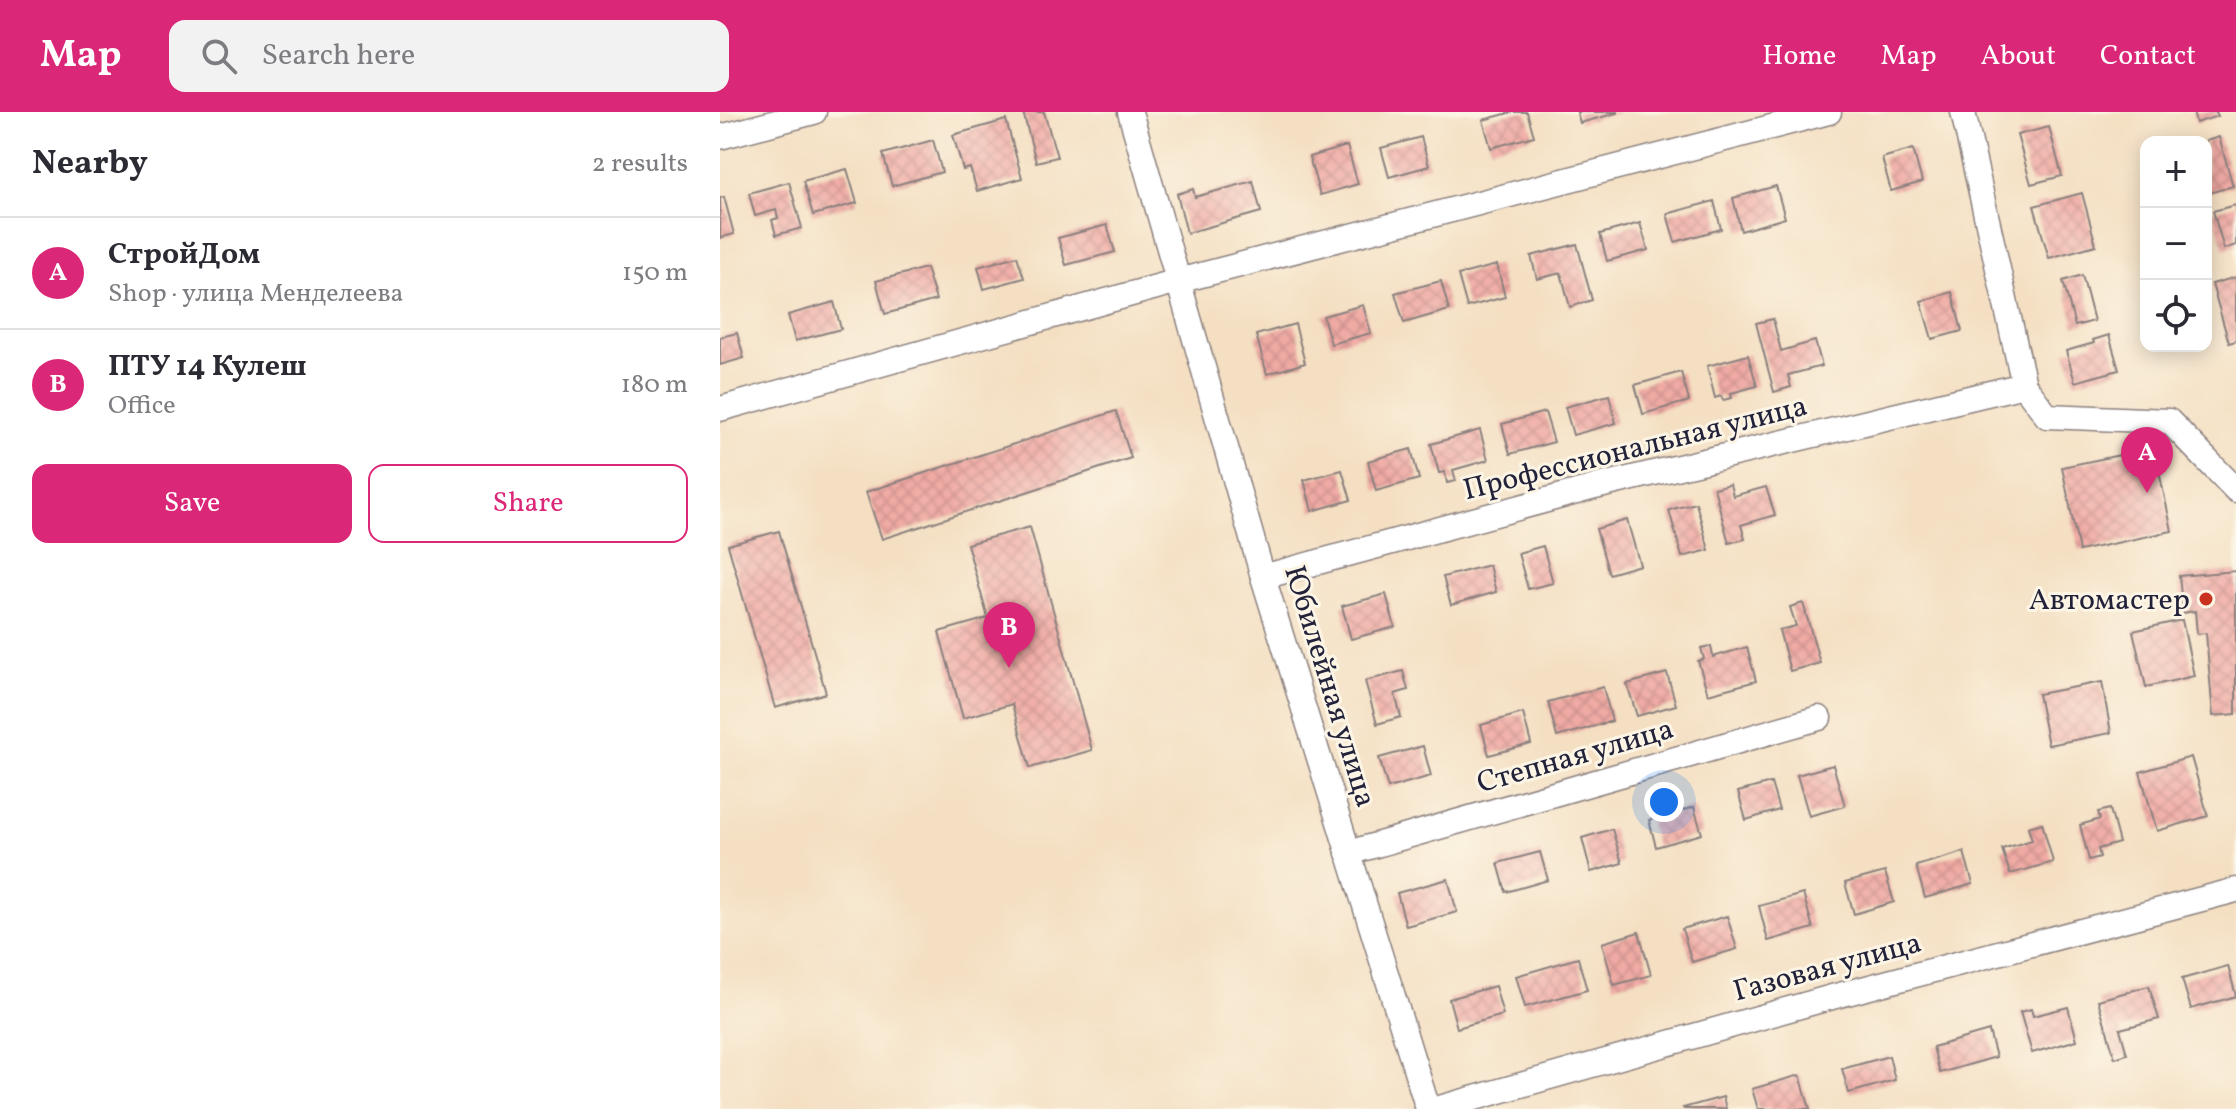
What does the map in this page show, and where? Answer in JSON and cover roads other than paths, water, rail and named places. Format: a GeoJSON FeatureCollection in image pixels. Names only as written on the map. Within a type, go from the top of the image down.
{"type":"FeatureCollection","features":[{"type":"Feature","properties":{"kind":"street"},"geometry":{"type":"LineString","coordinates":[[720,137],[814,112]]}},
{"type":"Feature","properties":{"kind":"street","name":"Юбилейная улица"},"geometry":{"type":"LineString","coordinates":[[1130,112],[1263,577],[1428,1109]]}},
{"type":"Feature","properties":{"kind":"street"},"geometry":{"type":"LineString","coordinates":[[720,409],[1178,281],[1829,112]]}},
{"type":"Feature","properties":{"kind":"street"},"geometry":{"type":"LineString","coordinates":[[1966,113],[2024,385],[2047,416],[2169,421],[2236,490]]}},
{"type":"Feature","properties":{"kind":"street","name":"Профессиональная улица"},"geometry":{"type":"LineString","coordinates":[[1263,577],[1595,487],[2024,385]]}},
{"type":"Feature","properties":{"kind":"street","name":"Степная улица"},"geometry":{"type":"LineString","coordinates":[[1348,853],[1819,718]]}},
{"type":"Feature","properties":{"kind":"street","name":"Газовая улица"},"geometry":{"type":"LineString","coordinates":[[1436,1109],[1832,997],[2236,890]]}},
{"type":"Feature","properties":{"kind":"place","name":"СтройДом"},"geometry":{"type":"Point","coordinates":[2147,493]}},
{"type":"Feature","properties":{"kind":"place","name":"Автомастер"},"geometry":{"type":"Point","coordinates":[2206,599]}},
{"type":"Feature","properties":{"kind":"place","name":"ПТУ 14 Кулеш"},"geometry":{"type":"Point","coordinates":[1009,668]}}]}
